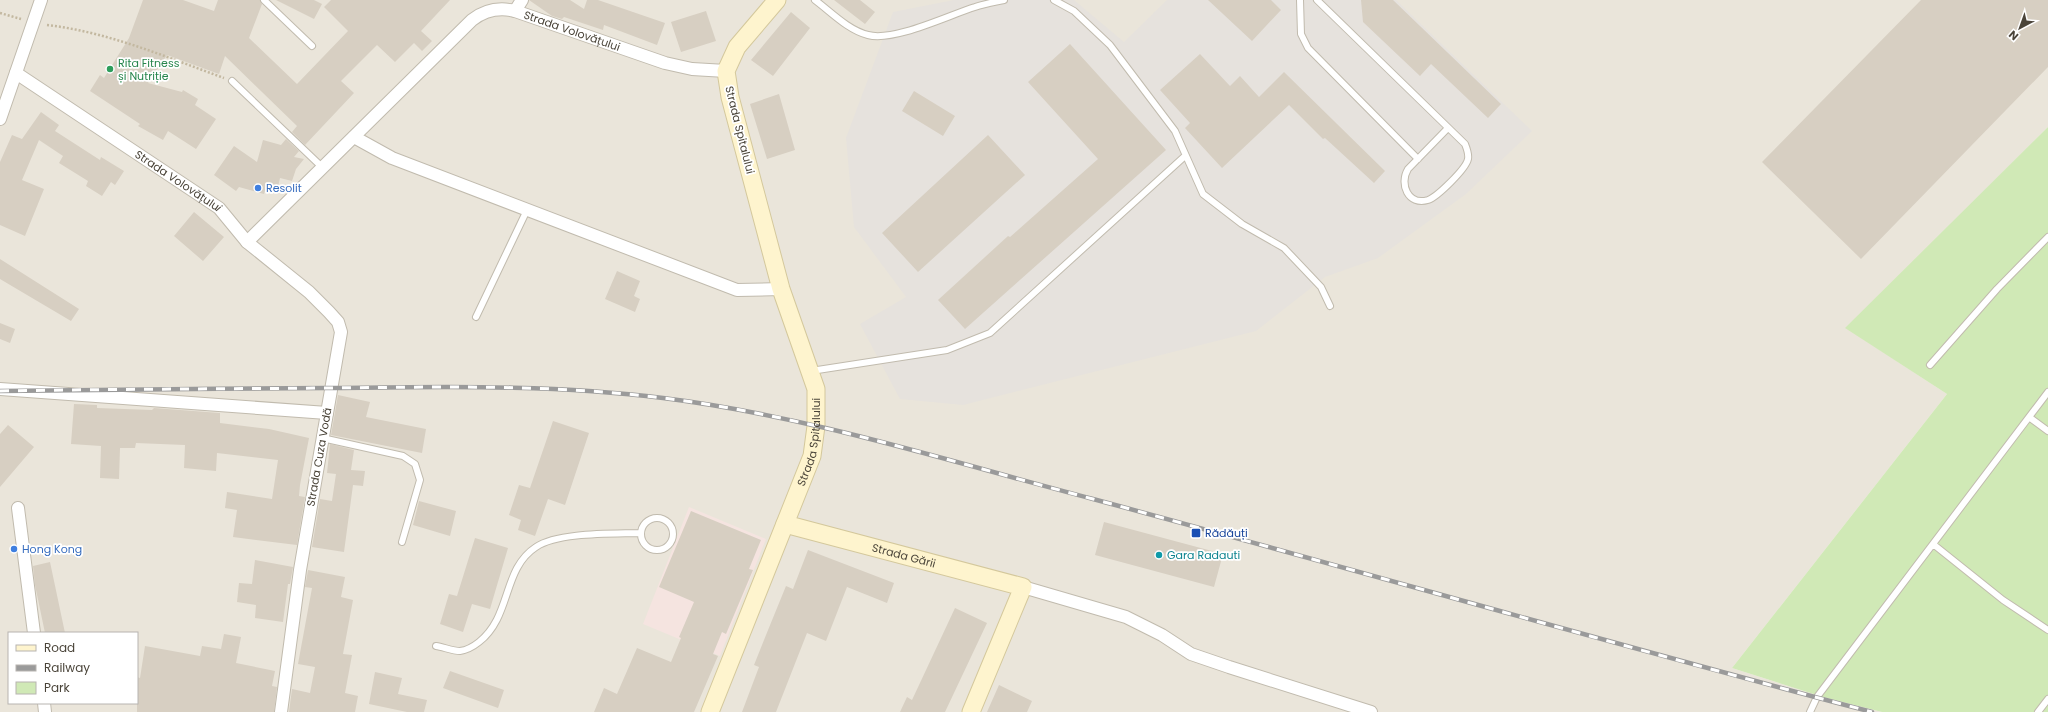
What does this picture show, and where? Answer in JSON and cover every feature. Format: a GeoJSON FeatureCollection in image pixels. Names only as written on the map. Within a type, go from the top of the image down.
{"type":"FeatureCollection","features":[{"type":"Feature","properties":{"kind":"main road"},"geometry":{"type":"LineString","coordinates":[[726,71],[737,47],[777,0]]}},
{"type":"Feature","properties":{"kind":"main road","name":"Strada Spitalului"},"geometry":{"type":"LineString","coordinates":[[710,712],[812,456],[816,426],[817,396],[811,371],[781,289],[730,97],[726,71]]}},
{"type":"Feature","properties":{"kind":"main road","name":"Strada Gării"},"geometry":{"type":"LineString","coordinates":[[785,524],[1023,587]]}},
{"type":"Feature","properties":{"kind":"main road"},"geometry":{"type":"LineString","coordinates":[[971,712],[1023,587]]}},
{"type":"Feature","properties":{"kind":"street"},"geometry":{"type":"LineString","coordinates":[[0,119],[41,0]]}},
{"type":"Feature","properties":{"kind":"street"},"geometry":{"type":"LineString","coordinates":[[515,11],[522,0]]}},
{"type":"Feature","properties":{"kind":"street","name":"Strada Volovățului"},"geometry":{"type":"LineString","coordinates":[[16,73],[219,208],[247,242],[472,20],[493,4],[665,63],[692,69],[726,71]]}},
{"type":"Feature","properties":{"kind":"street"},"geometry":{"type":"LineString","coordinates":[[354,137],[392,158],[737,290],[781,289]]}},
{"type":"Feature","properties":{"kind":"street","name":"Strada Cuza Vodă"},"geometry":{"type":"LineString","coordinates":[[247,242],[309,292],[338,322],[341,332],[300,570],[281,712]]}},
{"type":"Feature","properties":{"kind":"street"},"geometry":{"type":"LineString","coordinates":[[0,389],[327,413]]}},
{"type":"Feature","properties":{"kind":"street"},"geometry":{"type":"LineString","coordinates":[[18,508],[34,632]]}},
{"type":"Feature","properties":{"kind":"street","name":"Strada Gării"},"geometry":{"type":"LineString","coordinates":[[1023,587],[1126,617],[1162,635],[1191,654],[1371,712]]}},
{"type":"Feature","properties":{"kind":"lane"},"geometry":{"type":"LineString","coordinates":[[264,0],[312,46]]}},
{"type":"Feature","properties":{"kind":"lane"},"geometry":{"type":"LineString","coordinates":[[815,0],[851,28],[869,36],[882,36],[914,30],[975,7],[1004,0]]}},
{"type":"Feature","properties":{"kind":"lane"},"geometry":{"type":"LineString","coordinates":[[1054,0],[1074,11],[1110,46],[1175,131],[1203,194],[1242,224],[1284,248],[1321,287],[1330,306]]}},
{"type":"Feature","properties":{"kind":"lane"},"geometry":{"type":"LineString","coordinates":[[1300,0],[1301,34],[1308,48],[1418,159]]}},
{"type":"Feature","properties":{"kind":"lane"},"geometry":{"type":"LineString","coordinates":[[1317,0],[1465,144],[1468,151],[1468,160],[1464,167],[1434,198],[1426,201],[1417,200],[1409,196],[1403,182],[1408,169],[1448,128]]}},
{"type":"Feature","properties":{"kind":"lane"},"geometry":{"type":"LineString","coordinates":[[232,81],[323,168]]}},
{"type":"Feature","properties":{"kind":"lane"},"geometry":{"type":"LineString","coordinates":[[811,371],[947,350],[990,333],[1185,156]]}},
{"type":"Feature","properties":{"kind":"lane"},"geometry":{"type":"LineString","coordinates":[[476,317],[527,210]]}},
{"type":"Feature","properties":{"kind":"lane"},"geometry":{"type":"LineString","coordinates":[[1930,365],[1997,289],[2048,237]]}},
{"type":"Feature","properties":{"kind":"lane"},"geometry":{"type":"LineString","coordinates":[[1810,712],[1817,697],[2048,392]]}},
{"type":"Feature","properties":{"kind":"lane"},"geometry":{"type":"LineString","coordinates":[[2029,418],[2048,431]]}},
{"type":"Feature","properties":{"kind":"lane"},"geometry":{"type":"LineString","coordinates":[[322,438],[403,456],[415,464],[420,480],[402,542]]}},
{"type":"Feature","properties":{"kind":"lane"},"geometry":{"type":"LineString","coordinates":[[654,518],[667,522],[673,535],[671,542],[666,547],[659,550],[652,549],[642,540],[641,533],[643,526],[647,521],[654,518]]}},
{"type":"Feature","properties":{"kind":"lane"},"geometry":{"type":"LineString","coordinates":[[436,646],[459,651],[474,646],[488,635],[498,620],[514,573],[523,559],[536,547],[551,540],[591,535],[641,533]]}},
{"type":"Feature","properties":{"kind":"lane"},"geometry":{"type":"LineString","coordinates":[[1933,544],[2004,600],[2048,630]]}},
{"type":"Feature","properties":{"kind":"lane"},"geometry":{"type":"LineString","coordinates":[[2038,712],[2048,699]]}},
{"type":"Feature","properties":{"kind":"path"},"geometry":{"type":"LineString","coordinates":[[0,13],[33,23],[77,28],[123,41],[232,81]]}},
{"type":"Feature","properties":{"kind":"shaded area"},"geometry":{"type":"Polygon","coordinates":[[[0,0],[2048,0],[2048,127],[1846,328],[1947,394],[1732,668],[1823,697],[1882,712],[0,712],[0,0]]]}},
{"type":"Feature","properties":{"kind":"shaded area"},"geometry":{"type":"Polygon","coordinates":[[[954,0],[1074,0],[1124,42],[1167,0],[1396,0],[1532,131],[1466,194],[1378,258],[1325,277],[1256,331],[963,405],[900,399],[860,324],[906,297],[854,227],[846,138],[893,12],[954,0]]]}},
{"type":"Feature","properties":{"kind":"shaded area"},"geometry":{"type":"Polygon","coordinates":[[[689,507],[766,539],[720,656],[643,624],[689,507]]]}},
{"type":"Feature","properties":{"kind":"green space"},"geometry":{"type":"Polygon","coordinates":[[[2048,127],[2048,712],[1882,712],[1823,697],[1732,668],[1947,394],[1845,328],[2048,127]]]}},
{"type":"Feature","properties":{"kind":"building"},"geometry":{"type":"Polygon","coordinates":[[[143,0],[183,0],[214,11],[218,0],[260,0],[262,4],[249,38],[297,84],[348,31],[324,7],[331,0],[450,0],[421,31],[432,41],[422,51],[414,43],[395,62],[377,45],[341,81],[354,93],[305,145],[292,132],[297,126],[225,56],[219,74],[167,55],[148,83],[182,92],[183,90],[198,99],[195,105],[216,119],[196,149],[168,131],[163,140],[138,126],[140,124],[90,91],[100,75],[104,78],[129,38],[143,0]]]}},
{"type":"Feature","properties":{"kind":"building"},"geometry":{"type":"Polygon","coordinates":[[[276,0],[314,0],[322,4],[314,19],[276,0]]]}},
{"type":"Feature","properties":{"kind":"building"},"geometry":{"type":"Polygon","coordinates":[[[529,0],[570,0],[584,9],[587,0],[598,0],[665,23],[657,45],[604,25],[603,30],[564,17],[562,19],[552,16],[529,0]]]}},
{"type":"Feature","properties":{"kind":"building"},"geometry":{"type":"Polygon","coordinates":[[[834,0],[860,0],[875,12],[865,24],[834,0]]]}},
{"type":"Feature","properties":{"kind":"building"},"geometry":{"type":"Polygon","coordinates":[[[1208,0],[1271,0],[1281,10],[1252,41],[1208,0]]]}},
{"type":"Feature","properties":{"kind":"building"},"geometry":{"type":"Polygon","coordinates":[[[1361,0],[1393,0],[1501,104],[1488,118],[1431,64],[1420,76],[1363,22],[1361,0]]]}},
{"type":"Feature","properties":{"kind":"building"},"geometry":{"type":"Polygon","coordinates":[[[1921,0],[2048,0],[2048,67],[1861,259],[1762,162],[1921,0]]]}},
{"type":"Feature","properties":{"kind":"building"},"geometry":{"type":"Polygon","coordinates":[[[706,11],[716,41],[681,52],[671,22],[706,11]]]}},
{"type":"Feature","properties":{"kind":"building"},"geometry":{"type":"Polygon","coordinates":[[[791,12],[810,28],[773,76],[751,60],[791,12]]]}},
{"type":"Feature","properties":{"kind":"building"},"geometry":{"type":"Polygon","coordinates":[[[1070,44],[1166,150],[965,329],[938,300],[1008,236],[1010,237],[1098,159],[1028,82],[1070,44]]]}},
{"type":"Feature","properties":{"kind":"building"},"geometry":{"type":"Polygon","coordinates":[[[1200,54],[1230,86],[1240,76],[1259,97],[1284,72],[1385,171],[1374,183],[1325,138],[1323,139],[1289,105],[1222,168],[1185,128],[1190,123],[1160,90],[1200,54]]]}},
{"type":"Feature","properties":{"kind":"building"},"geometry":{"type":"Polygon","coordinates":[[[914,91],[955,116],[943,136],[902,111],[914,91]]]}},
{"type":"Feature","properties":{"kind":"building"},"geometry":{"type":"Polygon","coordinates":[[[779,94],[795,150],[767,159],[750,104],[779,94]]]}},
{"type":"Feature","properties":{"kind":"building"},"geometry":{"type":"Polygon","coordinates":[[[41,112],[59,125],[55,131],[100,160],[101,157],[124,171],[115,185],[111,182],[102,196],[86,186],[88,181],[59,163],[63,156],[39,140],[22,180],[44,189],[25,236],[0,225],[0,162],[12,135],[22,139],[41,112]]]}},
{"type":"Feature","properties":{"kind":"building"},"geometry":{"type":"Polygon","coordinates":[[[988,135],[1025,175],[918,272],[882,233],[988,135]]]}},
{"type":"Feature","properties":{"kind":"building"},"geometry":{"type":"Polygon","coordinates":[[[286,139],[299,151],[294,157],[304,159],[296,169],[292,181],[280,178],[278,187],[267,184],[264,194],[239,187],[236,191],[214,175],[234,146],[257,162],[263,140],[281,145],[286,139]]]}},
{"type":"Feature","properties":{"kind":"building"},"geometry":{"type":"Polygon","coordinates":[[[194,212],[224,237],[203,261],[174,236],[194,212]]]}},
{"type":"Feature","properties":{"kind":"building"},"geometry":{"type":"Polygon","coordinates":[[[0,259],[79,309],[71,321],[0,279],[0,259]]]}},
{"type":"Feature","properties":{"kind":"building"},"geometry":{"type":"Polygon","coordinates":[[[617,271],[640,281],[634,296],[640,299],[635,312],[605,299],[617,271]]]}},
{"type":"Feature","properties":{"kind":"building"},"geometry":{"type":"Polygon","coordinates":[[[0,323],[15,329],[10,343],[0,339],[0,323]]]}},
{"type":"Feature","properties":{"kind":"building"},"geometry":{"type":"Polygon","coordinates":[[[338,395],[370,402],[366,417],[426,429],[422,453],[331,435],[338,395]]]}},
{"type":"Feature","properties":{"kind":"building"},"geometry":{"type":"Polygon","coordinates":[[[74,404],[97,405],[97,408],[152,410],[154,408],[220,413],[220,423],[269,429],[309,438],[300,485],[299,496],[305,497],[297,545],[233,537],[237,510],[225,508],[227,492],[272,499],[278,460],[217,453],[216,471],[184,468],[185,445],[136,443],[135,448],[120,448],[119,479],[100,478],[101,446],[71,444],[74,404]]]}},
{"type":"Feature","properties":{"kind":"building"},"geometry":{"type":"Polygon","coordinates":[[[553,421],[589,433],[565,505],[548,499],[535,536],[518,530],[521,520],[509,515],[519,485],[530,488],[553,421]]]}},
{"type":"Feature","properties":{"kind":"building"},"geometry":{"type":"Polygon","coordinates":[[[8,425],[34,447],[0,487],[0,434],[8,425]]]}},
{"type":"Feature","properties":{"kind":"building"},"geometry":{"type":"Polygon","coordinates":[[[330,444],[354,450],[351,470],[365,471],[363,486],[353,485],[344,552],[312,547],[320,499],[332,501],[336,474],[327,473],[330,444]]]}},
{"type":"Feature","properties":{"kind":"building"},"geometry":{"type":"Polygon","coordinates":[[[419,501],[456,511],[450,536],[413,525],[419,501]]]}},
{"type":"Feature","properties":{"kind":"building"},"geometry":{"type":"Polygon","coordinates":[[[691,511],[761,540],[749,569],[753,570],[726,634],[722,632],[713,654],[718,656],[694,712],[594,712],[604,688],[617,694],[637,648],[671,662],[681,638],[679,637],[694,602],[659,587],[691,511]]]}},
{"type":"Feature","properties":{"kind":"building","name":"Gara Radauti"},"geometry":{"type":"Polygon","coordinates":[[[1104,522],[1223,554],[1214,587],[1095,555],[1104,522]]]}},
{"type":"Feature","properties":{"kind":"building"},"geometry":{"type":"Polygon","coordinates":[[[475,538],[508,548],[490,609],[472,604],[463,632],[440,624],[449,594],[457,596],[475,538]]]}},
{"type":"Feature","properties":{"kind":"building"},"geometry":{"type":"Polygon","coordinates":[[[808,550],[894,583],[887,603],[847,587],[826,641],[807,633],[776,712],[742,712],[759,667],[754,665],[766,635],[786,586],[793,589],[808,550]]]}},
{"type":"Feature","properties":{"kind":"building"},"geometry":{"type":"Polygon","coordinates":[[[255,560],[293,567],[290,584],[288,584],[283,622],[255,618],[256,605],[237,602],[239,583],[252,584],[255,560]]]}},
{"type":"Feature","properties":{"kind":"building"},"geometry":{"type":"Polygon","coordinates":[[[50,562],[65,632],[45,632],[35,585],[33,566],[50,562]]]}},
{"type":"Feature","properties":{"kind":"building"},"geometry":{"type":"Polygon","coordinates":[[[308,570],[345,577],[341,597],[353,600],[343,654],[352,655],[345,693],[358,696],[355,712],[289,712],[292,689],[310,693],[315,667],[298,664],[312,588],[305,587],[308,570]]]}},
{"type":"Feature","properties":{"kind":"building"},"geometry":{"type":"Polygon","coordinates":[[[955,608],[987,623],[945,712],[900,712],[907,697],[912,700],[955,608]]]}},
{"type":"Feature","properties":{"kind":"building"},"geometry":{"type":"Polygon","coordinates":[[[224,634],[241,637],[236,663],[275,671],[272,686],[277,687],[274,712],[137,712],[138,677],[140,678],[145,646],[200,656],[202,646],[221,649],[224,634]]]}},
{"type":"Feature","properties":{"kind":"building"},"geometry":{"type":"Polygon","coordinates":[[[450,671],[504,690],[498,708],[443,688],[450,671]]]}},
{"type":"Feature","properties":{"kind":"building"},"geometry":{"type":"Polygon","coordinates":[[[375,672],[402,678],[398,694],[427,700],[424,712],[407,712],[369,704],[375,672]]]}},
{"type":"Feature","properties":{"kind":"building"},"geometry":{"type":"Polygon","coordinates":[[[999,685],[1032,701],[1027,712],[987,712],[999,685]]]}},
{"type":"Feature","properties":{"kind":"railway"},"geometry":{"type":"LineString","coordinates":[[0,391],[495,387],[579,390],[663,398],[718,406],[772,416],[880,441],[1677,660],[1872,712]]}},
{"type":"Feature","properties":{"kind":"place","name":"Rita Fitness și Nutriție"},"geometry":{"type":"Point","coordinates":[110,69]}},
{"type":"Feature","properties":{"kind":"place","name":"Resolit"},"geometry":{"type":"Point","coordinates":[258,188]}},
{"type":"Feature","properties":{"kind":"place","name":"Rădăuți"},"geometry":{"type":"Point","coordinates":[1196,533]}},
{"type":"Feature","properties":{"kind":"place","name":"Hong Kong"},"geometry":{"type":"Point","coordinates":[14,549]}},
{"type":"Feature","properties":{"kind":"place","name":"Gara Radauti"},"geometry":{"type":"Point","coordinates":[1159,555]}}]}
